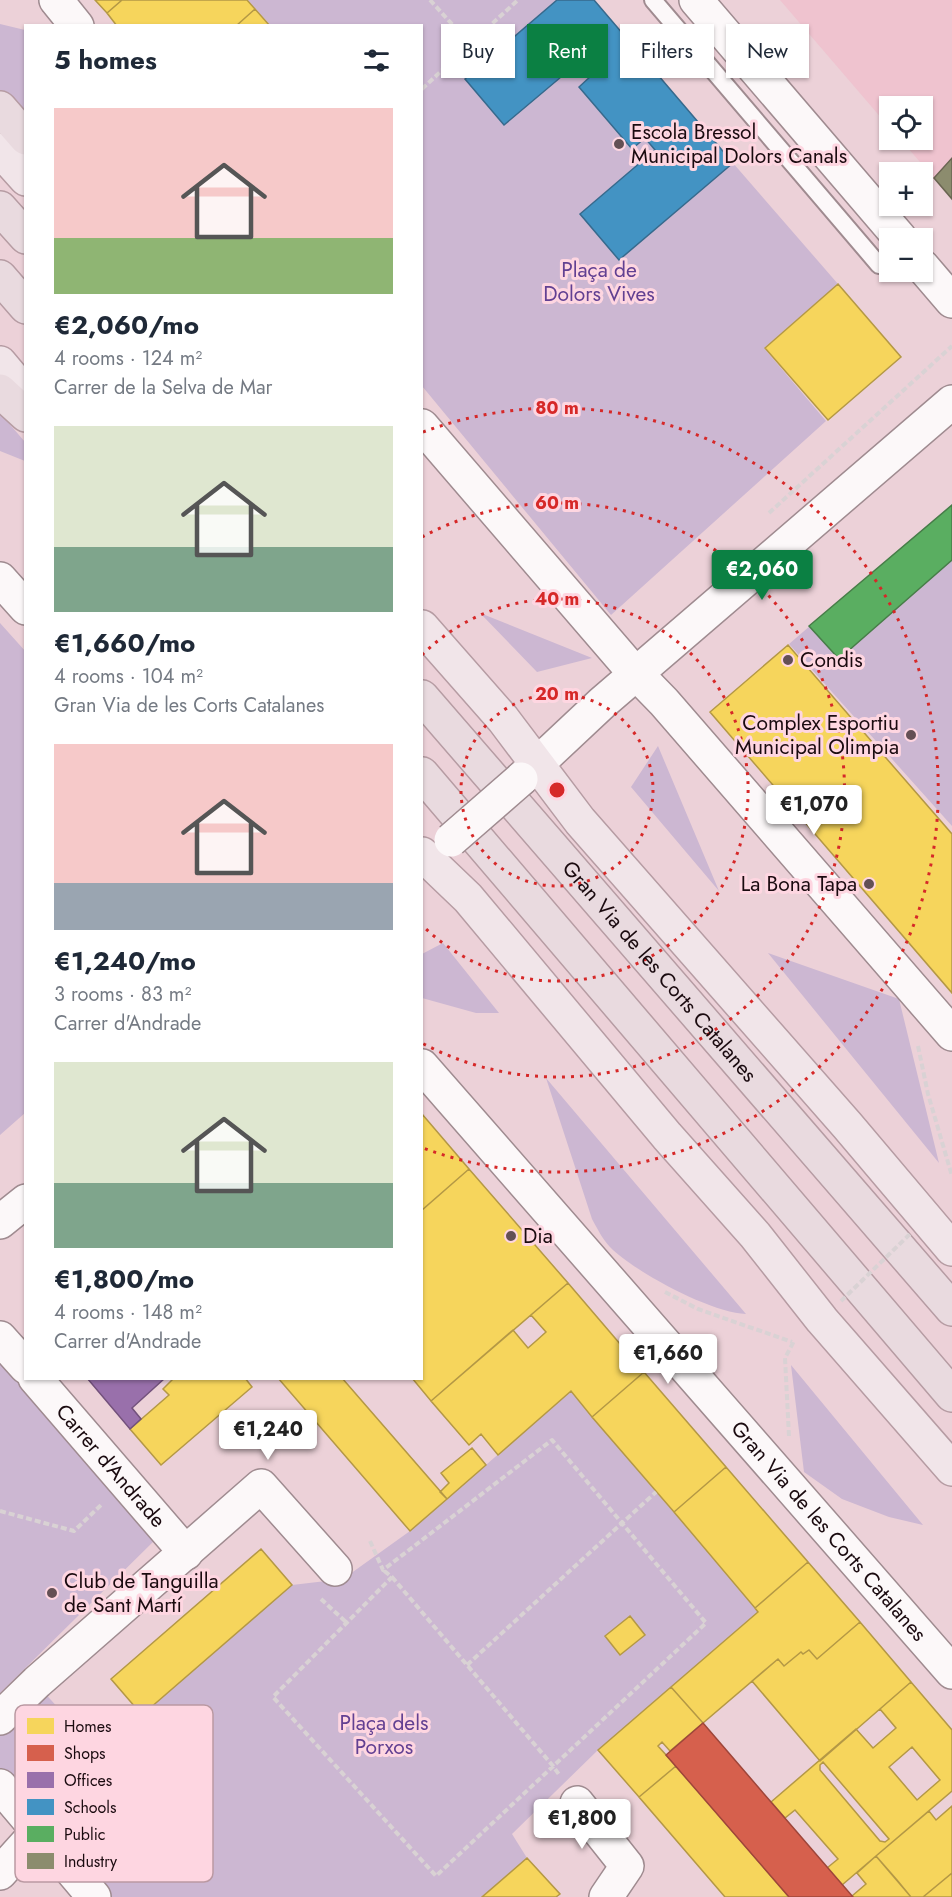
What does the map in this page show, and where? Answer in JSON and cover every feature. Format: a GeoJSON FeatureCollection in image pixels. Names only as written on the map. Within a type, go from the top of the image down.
{"type":"FeatureCollection","features":[{"type":"Feature","properties":{"kind":"highway"},"geometry":{"type":"LineString","coordinates":[[0,108],[24,136]]}},
{"type":"Feature","properties":{"kind":"highway"},"geometry":{"type":"LineString","coordinates":[[0,208],[24,235]]}},
{"type":"Feature","properties":{"kind":"highway"},"geometry":{"type":"LineString","coordinates":[[0,277],[24,305]]}},
{"type":"Feature","properties":{"kind":"highway"},"geometry":{"type":"LineString","coordinates":[[0,391],[24,413]]}},
{"type":"Feature","properties":{"kind":"highway","name":"Gran Via de les Corts Catalanes"},"geometry":{"type":"LineString","coordinates":[[423,698],[952,1309]]}},
{"type":"Feature","properties":{"kind":"highway"},"geometry":{"type":"LineString","coordinates":[[423,775],[952,1395]]}},
{"type":"Feature","properties":{"kind":"main road"},"geometry":{"type":"LineString","coordinates":[[0,150],[24,177]]}},
{"type":"Feature","properties":{"kind":"main road"},"geometry":{"type":"LineString","coordinates":[[0,363],[24,392]]}},
{"type":"Feature","properties":{"kind":"main road"},"geometry":{"type":"LineString","coordinates":[[423,628],[503,719],[530,771],[574,815],[847,1125],[952,1249]]}},
{"type":"Feature","properties":{"kind":"main road"},"geometry":{"type":"LineString","coordinates":[[430,854],[667,1136],[755,1235],[822,1320],[952,1469]]}},
{"type":"Feature","properties":{"kind":"street"},"geometry":{"type":"LineString","coordinates":[[56,0],[75,24]]}},
{"type":"Feature","properties":{"kind":"street"},"geometry":{"type":"LineString","coordinates":[[696,0],[879,234]]}},
{"type":"Feature","properties":{"kind":"street"},"geometry":{"type":"LineString","coordinates":[[933,279],[952,301]]}},
{"type":"Feature","properties":{"kind":"street"},"geometry":{"type":"LineString","coordinates":[[430,854],[530,771],[602,703],[952,402]]}},
{"type":"Feature","properties":{"kind":"street"},"geometry":{"type":"LineString","coordinates":[[423,427],[952,1034]]}},
{"type":"Feature","properties":{"kind":"street"},"geometry":{"type":"LineString","coordinates":[[0,579],[24,606]]}},
{"type":"Feature","properties":{"kind":"street","name":"Gran Via de les Corts Catalanes"},"geometry":{"type":"LineString","coordinates":[[423,1067],[952,1672]]}},
{"type":"Feature","properties":{"kind":"street"},"geometry":{"type":"LineString","coordinates":[[0,1222],[24,1203]]}},
{"type":"Feature","properties":{"kind":"street"},"geometry":{"type":"LineString","coordinates":[[0,1338],[24,1365]]}},
{"type":"Feature","properties":{"kind":"street","name":"Carrer d'Andrade"},"geometry":{"type":"LineString","coordinates":[[37,1380],[186,1553]]}},
{"type":"Feature","properties":{"kind":"street"},"geometry":{"type":"LineString","coordinates":[[0,1718],[37,1682],[261,1486],[335,1569]]}},
{"type":"Feature","properties":{"kind":"street"},"geometry":{"type":"LineString","coordinates":[[0,1786],[15,1804]]}},
{"type":"Feature","properties":{"kind":"street"},"geometry":{"type":"LineString","coordinates":[[577,1803],[627,1866],[606,1897]]}},
{"type":"Feature","properties":{"kind":"street"},"geometry":{"type":"LineString","coordinates":[[0,1873],[15,1856]]}},
{"type":"Feature","properties":{"kind":"street"},"geometry":{"type":"LineString","coordinates":[[81,1882],[94,1897]]}},
{"type":"Feature","properties":{"kind":"lane"},"geometry":{"type":"LineString","coordinates":[[653,0],[879,235]]}},
{"type":"Feature","properties":{"kind":"path"},"geometry":{"type":"LineString","coordinates":[[430,0],[452,24]]}},
{"type":"Feature","properties":{"kind":"path"},"geometry":{"type":"LineString","coordinates":[[492,24],[518,0]]}},
{"type":"Feature","properties":{"kind":"path"},"geometry":{"type":"LineString","coordinates":[[423,88],[441,71]]}},
{"type":"Feature","properties":{"kind":"path"},"geometry":{"type":"LineString","coordinates":[[917,1042],[928,1094],[952,1176]]}},
{"type":"Feature","properties":{"kind":"path"},"geometry":{"type":"LineString","coordinates":[[841,1300],[910,1234]]}},
{"type":"Feature","properties":{"kind":"path"},"geometry":{"type":"LineString","coordinates":[[657,1288],[698,1309],[792,1342],[785,1358],[791,1488]]}},
{"type":"Feature","properties":{"kind":"path"},"geometry":{"type":"LineString","coordinates":[[383,1570],[552,1440],[706,1623],[436,1876],[273,1697],[392,1577]]}},
{"type":"Feature","properties":{"kind":"path"},"geometry":{"type":"LineString","coordinates":[[0,1511],[74,1532],[129,1486]]}},
{"type":"Feature","properties":{"kind":"path"},"geometry":{"type":"LineString","coordinates":[[468,1665],[656,1492]]}},
{"type":"Feature","properties":{"kind":"path"},"geometry":{"type":"LineString","coordinates":[[370,1541],[383,1570],[392,1577],[553,1766]]}},
{"type":"Feature","properties":{"kind":"shaded area"},"geometry":{"type":"Polygon","coordinates":[[[780,0],[952,0],[952,199],[933,177],[933,162],[920,162],[910,150],[933,150],[933,96],[879,96],[879,115],[809,34],[809,24],[801,24],[780,0]]]}},
{"type":"Feature","properties":{"kind":"green space","name":"Plaça de Dolors Vives"},"geometry":{"type":"Polygon","coordinates":[[[248,0],[594,0],[620,30],[620,78],[661,78],[838,284],[764,348],[826,421],[611,615],[423,387],[423,24],[269,24],[248,0]]]}},
{"type":"Feature","properties":{"kind":"green space"},"geometry":{"type":"Polygon","coordinates":[[[0,24],[24,30],[24,120],[0,91],[0,24]]]}},
{"type":"Feature","properties":{"kind":"green space"},"geometry":{"type":"Polygon","coordinates":[[[0,413],[24,441],[24,461],[0,451],[0,413]]]}},
{"type":"Feature","properties":{"kind":"green space","name":"Complex Esportiu Municipal Olimpia"},"geometry":{"type":"Polygon","coordinates":[[[952,504],[952,826],[789,644],[952,504]]]}},
{"type":"Feature","properties":{"kind":"green space"},"geometry":{"type":"Polygon","coordinates":[[[480,613],[592,658],[537,672],[480,613]]]}},
{"type":"Feature","properties":{"kind":"green space"},"geometry":{"type":"Polygon","coordinates":[[[0,623],[24,650],[24,1114],[0,1135],[0,623]]]}},
{"type":"Feature","properties":{"kind":"green space"},"geometry":{"type":"Polygon","coordinates":[[[658,746],[719,891],[631,787],[658,746]]]}},
{"type":"Feature","properties":{"kind":"green space"},"geometry":{"type":"Polygon","coordinates":[[[443,943],[499,1013],[476,1013],[423,998],[423,953],[443,943]]]}},
{"type":"Feature","properties":{"kind":"green space"},"geometry":{"type":"Polygon","coordinates":[[[768,953],[899,999],[939,1163],[768,953]]]}},
{"type":"Feature","properties":{"kind":"green space"},"geometry":{"type":"Polygon","coordinates":[[[546,1078],[746,1314],[715,1307],[676,1291],[625,1260],[601,1236],[592,1219],[546,1078]]]}},
{"type":"Feature","properties":{"kind":"green space"},"geometry":{"type":"Polygon","coordinates":[[[0,1357],[157,1538],[0,1693],[0,1357]]]}},
{"type":"Feature","properties":{"kind":"green space"},"geometry":{"type":"Polygon","coordinates":[[[791,1365],[923,1525],[889,1517],[842,1499],[804,1472],[791,1365]]]}},
{"type":"Feature","properties":{"kind":"green space","name":"Plaça dels Porxos"},"geometry":{"type":"Polygon","coordinates":[[[571,1391],[758,1612],[598,1750],[512,1834],[527,1858],[482,1897],[102,1897],[89,1882],[213,1882],[213,1705],[154,1705],[292,1585],[343,1579],[410,1531],[571,1391]]]}},
{"type":"Feature","properties":{"kind":"green space","name":"Plaça dels Porxos"},"geometry":{"type":"Polygon","coordinates":[[[41,1689],[56,1705],[23,1705],[41,1689]]]}},
{"type":"Feature","properties":{"kind":"green space","name":"Plaça dels Porxos"},"geometry":{"type":"Polygon","coordinates":[[[15,1712],[15,1796],[0,1778],[0,1725],[15,1712]]]}},
{"type":"Feature","properties":{"kind":"building: Homes"},"geometry":{"type":"Polygon","coordinates":[[[95,0],[122,0],[107,13],[95,0]]]}},
{"type":"Feature","properties":{"kind":"building: Homes"},"geometry":{"type":"Polygon","coordinates":[[[122,0],[247,0],[255,9],[238,24],[115,24],[107,13],[122,0]]]}},
{"type":"Feature","properties":{"kind":"building: Homes"},"geometry":{"type":"Polygon","coordinates":[[[255,9],[268,24],[238,24],[255,9]]]}},
{"type":"Feature","properties":{"kind":"building: Homes"},"geometry":{"type":"Polygon","coordinates":[[[838,284],[901,357],[828,420],[765,348],[838,284]]]}},
{"type":"Feature","properties":{"kind":"building: Homes"},"geometry":{"type":"Polygon","coordinates":[[[788,645],[952,834],[952,993],[710,712],[788,645]]]}},
{"type":"Feature","properties":{"kind":"building: Homes"},"geometry":{"type":"Polygon","coordinates":[[[423,1115],[469,1169],[423,1209],[423,1115]]]}},
{"type":"Feature","properties":{"kind":"building: Homes"},"geometry":{"type":"Polygon","coordinates":[[[469,1169],[568,1283],[431,1401],[414,1380],[423,1380],[423,1209],[469,1169]]]}},
{"type":"Feature","properties":{"kind":"building: Homes"},"geometry":{"type":"Polygon","coordinates":[[[568,1283],[644,1372],[592,1417],[571,1391],[498,1455],[481,1434],[469,1445],[431,1401],[513,1330],[528,1348],[546,1332],[531,1315],[568,1283]]]}},
{"type":"Feature","properties":{"kind":"building: Homes"},"geometry":{"type":"Polygon","coordinates":[[[644,1372],[726,1467],[674,1512],[592,1417],[644,1372]]]}},
{"type":"Feature","properties":{"kind":"building: Homes"},"geometry":{"type":"Polygon","coordinates":[[[172,1380],[247,1380],[252,1387],[161,1465],[130,1429],[169,1395],[163,1389],[172,1380]]]}},
{"type":"Feature","properties":{"kind":"building: Homes"},"geometry":{"type":"Polygon","coordinates":[[[280,1380],[344,1380],[447,1499],[410,1531],[280,1380]]]}},
{"type":"Feature","properties":{"kind":"building: Homes"},"geometry":{"type":"Polygon","coordinates":[[[472,1448],[486,1465],[447,1499],[440,1492],[449,1483],[441,1473],[472,1448]]]}},
{"type":"Feature","properties":{"kind":"building: Homes"},"geometry":{"type":"Polygon","coordinates":[[[726,1467],[808,1562],[755,1608],[674,1512],[726,1467]]]}},
{"type":"Feature","properties":{"kind":"building: Homes"},"geometry":{"type":"Polygon","coordinates":[[[261,1549],[292,1585],[154,1705],[133,1705],[111,1679],[261,1549]]]}},
{"type":"Feature","properties":{"kind":"building: Homes"},"geometry":{"type":"Polygon","coordinates":[[[808,1562],[860,1622],[817,1659],[809,1650],[803,1654],[801,1652],[784,1666],[778,1659],[703,1723],[671,1687],[758,1612],[755,1608],[808,1562]]]}},
{"type":"Feature","properties":{"kind":"building: Homes"},"geometry":{"type":"Polygon","coordinates":[[[630,1616],[645,1635],[620,1655],[605,1636],[630,1616]]]}},
{"type":"Feature","properties":{"kind":"building: Homes"},"geometry":{"type":"Polygon","coordinates":[[[860,1622],[911,1682],[820,1761],[752,1681],[778,1659],[784,1666],[801,1652],[803,1654],[809,1650],[817,1659],[860,1622]]]}},
{"type":"Feature","properties":{"kind":"building: Homes"},"geometry":{"type":"Polygon","coordinates":[[[911,1682],[952,1730],[952,1791],[842,1885],[827,1868],[838,1859],[795,1810],[785,1818],[771,1802],[856,1729],[873,1748],[896,1728],[880,1709],[911,1682]],[[912,1747],[889,1767],[917,1800],[940,1780],[912,1747]],[[823,1762],[820,1770],[880,1841],[885,1842],[889,1839],[823,1762]]]}},
{"type":"Feature","properties":{"kind":"building: Homes"},"geometry":{"type":"Polygon","coordinates":[[[671,1687],[703,1723],[670,1751],[662,1742],[658,1746],[676,1766],[639,1797],[598,1750],[671,1687]]]}},
{"type":"Feature","properties":{"kind":"building: Homes"},"geometry":{"type":"Polygon","coordinates":[[[676,1766],[789,1897],[725,1897],[639,1797],[676,1766]]]}},
{"type":"Feature","properties":{"kind":"building: Homes"},"geometry":{"type":"Polygon","coordinates":[[[952,1806],[952,1873],[923,1897],[911,1897],[876,1856],[929,1811],[936,1820],[952,1806]]]}},
{"type":"Feature","properties":{"kind":"building: Homes"},"geometry":{"type":"Polygon","coordinates":[[[876,1856],[911,1897],[852,1896],[866,1884],[857,1873],[876,1856]]]}},
{"type":"Feature","properties":{"kind":"building: Homes"},"geometry":{"type":"Polygon","coordinates":[[[527,1858],[560,1894],[556,1897],[482,1897],[527,1858]]]}},
{"type":"Feature","properties":{"kind":"building: Homes"},"geometry":{"type":"Polygon","coordinates":[[[952,1873],[952,1897],[923,1897],[928,1893],[952,1873]]]}},
{"type":"Feature","properties":{"kind":"building: Shops"},"geometry":{"type":"Polygon","coordinates":[[[703,1723],[853,1897],[789,1897],[666,1755],[703,1723]]]}},
{"type":"Feature","properties":{"kind":"building: Offices"},"geometry":{"type":"Polygon","coordinates":[[[89,1380],[163,1380],[132,1408],[141,1419],[130,1429],[89,1380]]]}},
{"type":"Feature","properties":{"kind":"building: Schools"},"geometry":{"type":"Polygon","coordinates":[[[557,0],[594,0],[620,30],[620,78],[661,78],[733,163],[619,260],[580,214],[655,150],[645,138],[632,149],[579,87],[589,78],[608,78],[608,24],[529,24],[557,0]]]}},
{"type":"Feature","properties":{"kind":"building: Schools"},"geometry":{"type":"Polygon","coordinates":[[[527,26],[527,78],[560,78],[504,125],[465,79],[515,78],[515,36],[527,26]]]}},
{"type":"Feature","properties":{"kind":"building: Public"},"geometry":{"type":"Polygon","coordinates":[[[952,505],[952,560],[839,659],[809,626],[952,505]]]}},
{"type":"Feature","properties":{"kind":"building: Industry"},"geometry":{"type":"Polygon","coordinates":[[[952,158],[952,199],[934,178],[952,158]]]}},
{"type":"Feature","properties":{"kind":"place","name":"Escola Bressol Municipal Dolors Canals"},"geometry":{"type":"Point","coordinates":[619,144]}},
{"type":"Feature","properties":{"kind":"place","name":"Condis"},"geometry":{"type":"Point","coordinates":[788,660]}},
{"type":"Feature","properties":{"kind":"place","name":"Complex Esportiu Municipal Olimpia"},"geometry":{"type":"Point","coordinates":[911,735]}},
{"type":"Feature","properties":{"kind":"place","name":"La Bona Tapa"},"geometry":{"type":"Point","coordinates":[869,884]}},
{"type":"Feature","properties":{"kind":"place","name":"Dia"},"geometry":{"type":"Point","coordinates":[511,1236]}},
{"type":"Feature","properties":{"kind":"place","name":"Club de Tanguilla de Sant Martí"},"geometry":{"type":"Point","coordinates":[52,1593]}}]}
